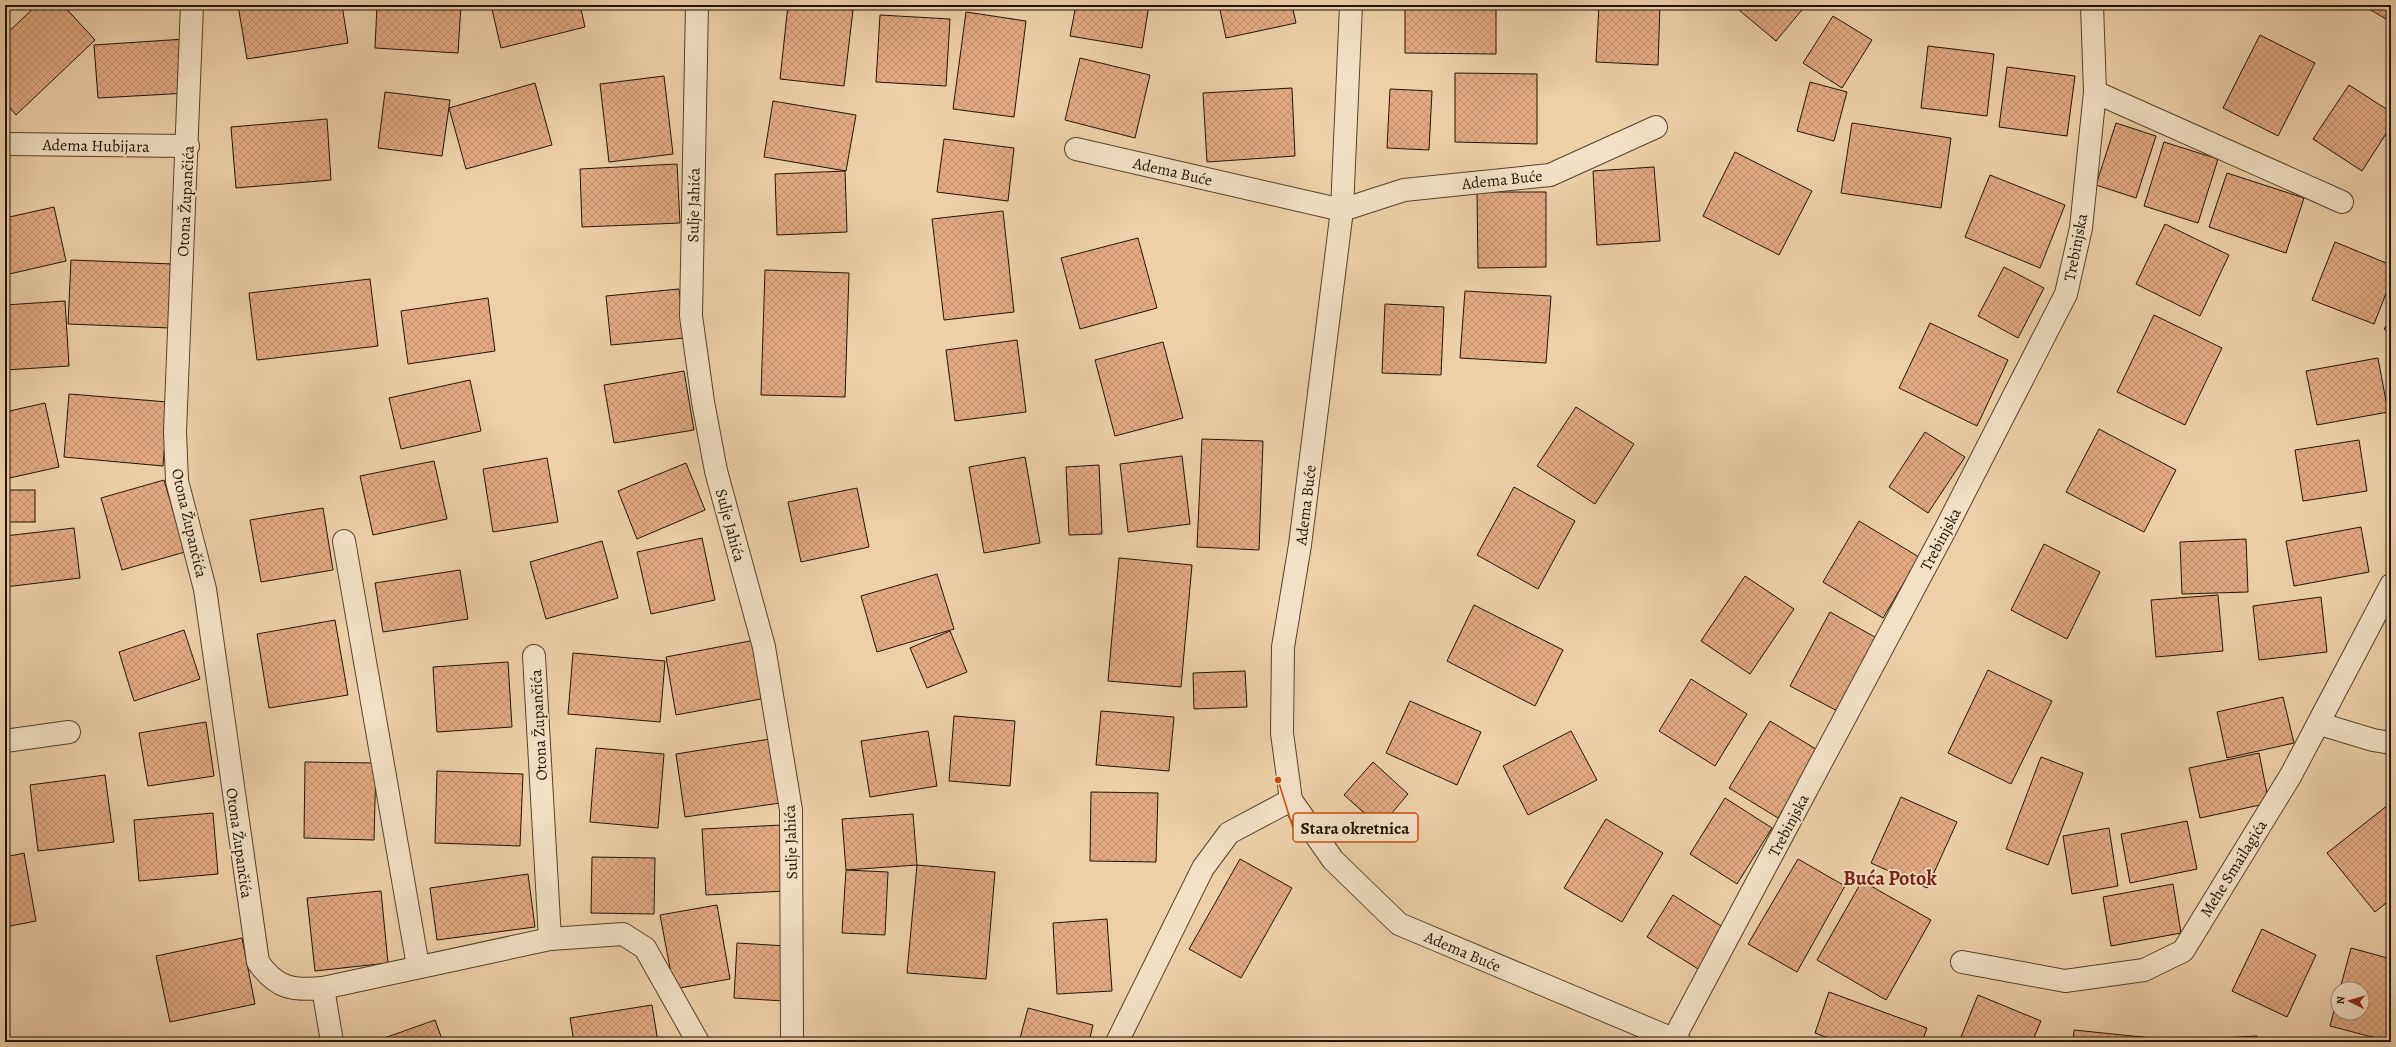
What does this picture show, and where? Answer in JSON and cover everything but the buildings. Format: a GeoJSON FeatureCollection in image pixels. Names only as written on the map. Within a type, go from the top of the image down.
{"type":"FeatureCollection","features":[{"type":"Feature","properties":{"kind":"street","name":"Otona Župančića"},"geometry":{"type":"LineString","coordinates":[[192,5],[188,146],[174,432],[177,481],[205,589],[258,962],[268,977],[285,986],[303,990],[323,988],[418,966],[550,939],[623,934],[645,948],[698,1042]]}},
{"type":"Feature","properties":{"kind":"street","name":"Sulje Jahića"},"geometry":{"type":"LineString","coordinates":[[697,5],[691,316],[703,402],[716,471],[764,647],[791,810],[792,1042]]}},
{"type":"Feature","properties":{"kind":"street","name":"Adema Buće"},"geometry":{"type":"LineString","coordinates":[[1352,5],[1342,210],[1300,545],[1283,647],[1282,733],[1291,800],[1333,860],[1400,924],[1676,1041]]}},
{"type":"Feature","properties":{"kind":"street","name":"Trebinjska"},"geometry":{"type":"LineString","coordinates":[[1676,1041],[1945,530],[2066,294],[2081,228],[2095,92],[2092,5]]}},
{"type":"Feature","properties":{"kind":"street"},"geometry":{"type":"LineString","coordinates":[[2095,92],[2342,202]]}},
{"type":"Feature","properties":{"kind":"street","name":"Adema Buće"},"geometry":{"type":"LineString","coordinates":[[1076,149],[1342,210],[1404,190],[1550,175],[1656,127]]}},
{"type":"Feature","properties":{"kind":"street","name":"Adema Hubijara"},"geometry":{"type":"LineString","coordinates":[[5,144],[188,146]]}},
{"type":"Feature","properties":{"kind":"street"},"geometry":{"type":"LineString","coordinates":[[344,541],[418,966]]}},
{"type":"Feature","properties":{"kind":"street","name":"Mehe Smailagića"},"geometry":{"type":"LineString","coordinates":[[1962,962],[2065,981],[2144,970],[2183,951],[2291,775],[2320,724],[2391,585]]}},
{"type":"Feature","properties":{"kind":"street","name":"Otona Župančića"},"geometry":{"type":"LineString","coordinates":[[534,656],[550,939]]}},
{"type":"Feature","properties":{"kind":"street"},"geometry":{"type":"LineString","coordinates":[[2320,724],[2373,740],[2391,743]]}},
{"type":"Feature","properties":{"kind":"street"},"geometry":{"type":"LineString","coordinates":[[5,741],[69,732]]}},
{"type":"Feature","properties":{"kind":"street"},"geometry":{"type":"LineString","coordinates":[[1118,1042],[1203,868],[1229,833],[1291,800]]}},
{"type":"Feature","properties":{"kind":"street"},"geometry":{"type":"LineString","coordinates":[[323,988],[332,1042]]}},
{"type":"Feature","properties":{"kind":"place","name":"Stara okretnica"},"geometry":{"type":"Point","coordinates":[1278,780]}},
{"type":"Feature","properties":{"kind":"district","name":"Buća Potok"},"geometry":{"type":"Point","coordinates":[1890,878]}}]}
